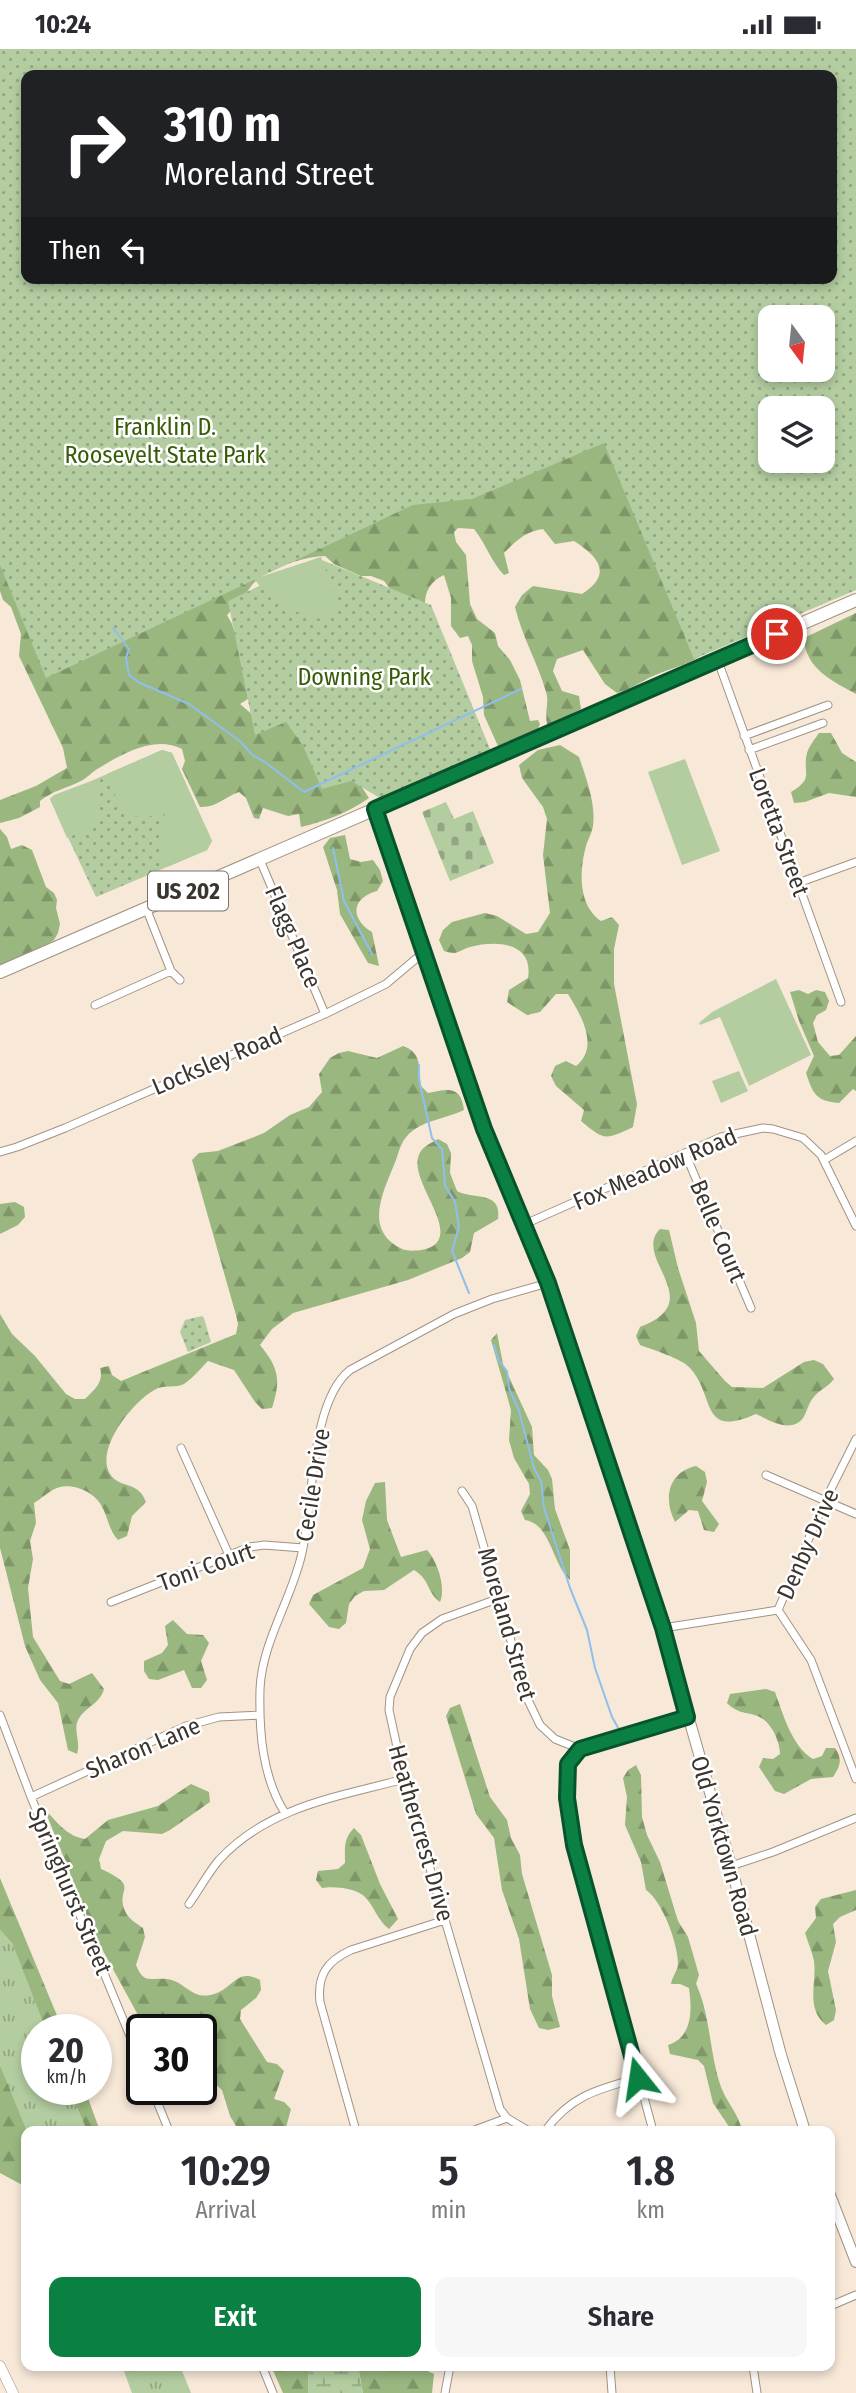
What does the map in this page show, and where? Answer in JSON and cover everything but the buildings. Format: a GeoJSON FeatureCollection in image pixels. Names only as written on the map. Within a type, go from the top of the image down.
{"type":"FeatureCollection","features":[{"type":"Feature","properties":{"kind":"highway","name":"US 202"},"geometry":{"type":"LineString","coordinates":[[0,972],[856,600]]}},
{"type":"Feature","properties":{"kind":"main road","name":"Old Yorktown Road"},"geometry":{"type":"LineString","coordinates":[[375,809],[484,1129],[548,1283],[663,1628],[731,1866],[781,2055],[803,2126]]}},
{"type":"Feature","properties":{"kind":"main road"},"geometry":{"type":"LineString","coordinates":[[835,2206],[853,2247],[856,2262]]}},
{"type":"Feature","properties":{"kind":"street","name":"Loretta Street"},"geometry":{"type":"LineString","coordinates":[[718,661],[841,1002]]}},
{"type":"Feature","properties":{"kind":"street"},"geometry":{"type":"LineString","coordinates":[[744,736],[828,705]]}},
{"type":"Feature","properties":{"kind":"street"},"geometry":{"type":"LineString","coordinates":[[749,750],[823,723]]}},
{"type":"Feature","properties":{"kind":"street","name":"Flagg Place"},"geometry":{"type":"LineString","coordinates":[[260,860],[326,1014]]}},
{"type":"Feature","properties":{"kind":"street"},"geometry":{"type":"LineString","coordinates":[[798,883],[856,862]]}},
{"type":"Feature","properties":{"kind":"street"},"geometry":{"type":"LineString","coordinates":[[146,908],[171,971],[180,980]]}},
{"type":"Feature","properties":{"kind":"street","name":"Locksley Road"},"geometry":{"type":"LineString","coordinates":[[0,1152],[65,1128],[326,1014],[386,984],[424,952]]}},
{"type":"Feature","properties":{"kind":"street"},"geometry":{"type":"LineString","coordinates":[[95,1006],[171,971]]}},
{"type":"Feature","properties":{"kind":"street","name":"Fox Meadow Road"},"geometry":{"type":"LineString","coordinates":[[525,1224],[721,1137],[763,1128],[803,1138],[824,1160]]}},
{"type":"Feature","properties":{"kind":"street"},"geometry":{"type":"LineString","coordinates":[[856,1141],[824,1160],[856,1226]]}},
{"type":"Feature","properties":{"kind":"street","name":"Belle Court"},"geometry":{"type":"LineString","coordinates":[[685,1153],[751,1308]]}},
{"type":"Feature","properties":{"kind":"street","name":"Cecile Drive"},"geometry":{"type":"LineString","coordinates":[[285,1813],[277,1800],[267,1769],[260,1715],[262,1668],[293,1586],[303,1548],[318,1445],[331,1395],[341,1378],[371,1357],[454,1314],[492,1299],[548,1283]]}},
{"type":"Feature","properties":{"kind":"street","name":"Denby Drive"},"geometry":{"type":"LineString","coordinates":[[778,1610],[825,1501],[856,1440]]}},
{"type":"Feature","properties":{"kind":"street"},"geometry":{"type":"LineString","coordinates":[[181,1448],[229,1555]]}},
{"type":"Feature","properties":{"kind":"street"},"geometry":{"type":"LineString","coordinates":[[766,1475],[856,1514]]}},
{"type":"Feature","properties":{"kind":"street","name":"Moreland Street"},"geometry":{"type":"LineString","coordinates":[[462,1491],[472,1506],[534,1715],[555,1739],[580,1749]]}},
{"type":"Feature","properties":{"kind":"street","name":"Toni Court"},"geometry":{"type":"LineString","coordinates":[[111,1602],[229,1555],[264,1545],[303,1548]]}},
{"type":"Feature","properties":{"kind":"street","name":"Heathercrest Drive"},"geometry":{"type":"LineString","coordinates":[[500,1598],[442,1619],[422,1633],[410,1650],[390,1697],[389,1710],[404,1779],[500,2109],[507,2118]]}},
{"type":"Feature","properties":{"kind":"street"},"geometry":{"type":"LineString","coordinates":[[663,1628],[778,1610],[811,1660],[856,1779]]}},
{"type":"Feature","properties":{"kind":"street","name":"Sharon Lane"},"geometry":{"type":"LineString","coordinates":[[31,1797],[186,1726],[219,1717],[260,1715]]}},
{"type":"Feature","properties":{"kind":"street"},"geometry":{"type":"LineString","coordinates":[[652,2126],[569,1818],[568,1764],[580,1749],[687,1717]]}},
{"type":"Feature","properties":{"kind":"street","name":"Springhurst Street"},"geometry":{"type":"LineString","coordinates":[[1,1720],[126,2026]]}},
{"type":"Feature","properties":{"kind":"street"},"geometry":{"type":"LineString","coordinates":[[189,1904],[218,1861],[254,1830],[285,1813],[404,1779]]}},
{"type":"Feature","properties":{"kind":"street"},"geometry":{"type":"LineString","coordinates":[[731,1866],[856,1818]]}},
{"type":"Feature","properties":{"kind":"street"},"geometry":{"type":"LineString","coordinates":[[355,2126],[320,2002],[319,1990],[325,1968],[338,1956],[351,1950],[445,1920]]}},
{"type":"Feature","properties":{"kind":"street"},"geometry":{"type":"LineString","coordinates":[[550,2126],[572,2101],[598,2089],[638,2078]]}},
{"type":"Feature","properties":{"kind":"street"},"geometry":{"type":"LineString","coordinates":[[158,2105],[167,2126]]}},
{"type":"Feature","properties":{"kind":"street"},"geometry":{"type":"LineString","coordinates":[[485,2126],[507,2118],[520,2126]]}},
{"type":"Feature","properties":{"kind":"street"},"geometry":{"type":"LineString","coordinates":[[835,2304],[856,2295]]}},
{"type":"Feature","properties":{"kind":"street"},"geometry":{"type":"LineString","coordinates":[[0,2366],[13,2393]]}},
{"type":"Feature","properties":{"kind":"street"},"geometry":{"type":"LineString","coordinates":[[264,2371],[273,2393]]}},
{"type":"Feature","properties":{"kind":"street"},"geometry":{"type":"LineString","coordinates":[[445,2393],[449,2371]]}},
{"type":"Feature","properties":{"kind":"street"},"geometry":{"type":"LineString","coordinates":[[610,2371],[612,2393]]}},
{"type":"Feature","properties":{"kind":"street"},"geometry":{"type":"LineString","coordinates":[[754,2371],[757,2393]]}},
{"type":"Feature","properties":{"kind":"green space","name":"Franklin D. Roosevelt State Park"},"geometry":{"type":"Polygon","coordinates":[[[0,49],[21,70],[21,284],[140,284],[758,316],[758,369],[580,376],[699,657],[617,693],[605,684],[583,650],[557,659],[553,671],[562,691],[579,696],[581,709],[548,726],[546,692],[515,607],[522,595],[533,586],[582,594],[597,580],[599,566],[590,553],[574,541],[555,544],[543,529],[526,534],[504,553],[509,573],[504,575],[474,529],[458,528],[454,532],[456,542],[466,555],[470,604],[477,619],[495,633],[498,646],[510,660],[520,680],[530,721],[538,720],[540,724],[538,729],[498,746],[484,715],[483,697],[472,661],[472,645],[468,636],[460,638],[451,626],[451,598],[444,575],[428,589],[425,609],[390,589],[384,581],[371,576],[361,576],[334,564],[325,556],[307,558],[275,569],[252,585],[227,615],[254,695],[240,704],[254,716],[287,719],[359,783],[369,798],[319,822],[301,827],[299,814],[288,816],[263,808],[259,819],[254,818],[246,798],[239,792],[216,804],[200,807],[182,769],[185,761],[182,749],[161,744],[139,748],[118,757],[81,781],[40,801],[40,807],[19,818],[0,823],[0,800],[36,786],[67,768],[63,748],[19,656],[21,634],[11,607],[3,600],[0,591],[0,543],[31,466],[0,49]]]}},
{"type":"Feature","properties":{"kind":"green space","name":"Franklin D. Roosevelt State Park"},"geometry":{"type":"Polygon","coordinates":[[[0,49],[856,49],[856,590],[694,659],[604,443],[472,499],[413,505],[46,678],[0,565],[0,49]]]}},
{"type":"Feature","properties":{"kind":"green space"},"geometry":{"type":"Polygon","coordinates":[[[321,557],[340,608],[320,619],[278,603],[268,596],[254,579],[321,557]]]}},
{"type":"Feature","properties":{"kind":"green space","name":"Downing Park"},"geometry":{"type":"Polygon","coordinates":[[[317,558],[431,605],[490,749],[380,798],[351,781],[322,789],[303,746],[286,722],[255,735],[228,601],[317,558]]]}},
{"type":"Feature","properties":{"kind":"green space"},"geometry":{"type":"Polygon","coordinates":[[[856,613],[856,694],[821,672],[809,658],[804,638],[856,613]]]}},
{"type":"Feature","properties":{"kind":"green space"},"geometry":{"type":"Polygon","coordinates":[[[819,733],[831,733],[842,753],[856,762],[856,797],[829,793],[794,803],[791,792],[805,779],[807,753],[819,733]]]}},
{"type":"Feature","properties":{"kind":"green space"},"geometry":{"type":"Polygon","coordinates":[[[560,745],[579,757],[592,800],[593,826],[582,866],[584,897],[593,914],[601,921],[612,917],[619,925],[614,949],[614,984],[637,1104],[633,1127],[611,1136],[595,1132],[581,1121],[584,1110],[556,1086],[551,1076],[555,1066],[566,1061],[576,1066],[587,1050],[583,1021],[568,994],[556,994],[540,1012],[527,1015],[507,1002],[509,990],[528,978],[525,957],[519,951],[511,946],[491,944],[452,953],[444,951],[439,940],[443,930],[452,922],[485,913],[497,916],[526,934],[538,932],[550,913],[543,855],[547,819],[543,807],[522,778],[519,765],[538,750],[560,745]]]}},
{"type":"Feature","properties":{"kind":"green space"},"geometry":{"type":"Polygon","coordinates":[[[162,750],[172,753],[212,841],[207,850],[96,897],[50,799],[162,750]]]}},
{"type":"Feature","properties":{"kind":"green space"},"geometry":{"type":"Polygon","coordinates":[[[162,750],[172,753],[212,841],[207,850],[167,867],[160,852],[158,825],[167,811],[145,818],[127,815],[116,798],[107,774],[162,750]]]}},
{"type":"Feature","properties":{"kind":"green space"},"geometry":{"type":"Polygon","coordinates":[[[685,759],[720,851],[682,865],[648,772],[685,759]]]}},
{"type":"Feature","properties":{"kind":"green space"},"geometry":{"type":"Polygon","coordinates":[[[94,780],[100,801],[97,816],[87,827],[67,838],[50,799],[94,780]]]}},
{"type":"Feature","properties":{"kind":"green space"},"geometry":{"type":"Polygon","coordinates":[[[446,802],[454,819],[473,811],[494,863],[450,881],[422,812],[446,802]]]}},
{"type":"Feature","properties":{"kind":"green space"},"geometry":{"type":"Polygon","coordinates":[[[0,829],[7,837],[11,849],[22,845],[32,850],[46,887],[54,893],[57,900],[60,924],[54,940],[0,965],[0,829]]]}},
{"type":"Feature","properties":{"kind":"green space"},"geometry":{"type":"Polygon","coordinates":[[[345,835],[350,859],[361,862],[373,860],[383,881],[377,891],[362,899],[357,909],[360,921],[372,932],[379,966],[368,963],[340,914],[337,890],[323,847],[330,838],[345,835]]]}},
{"type":"Feature","properties":{"kind":"green space"},"geometry":{"type":"Polygon","coordinates":[[[776,979],[811,1055],[749,1086],[720,1017],[700,1025],[699,1023],[712,1012],[776,979]]]}},
{"type":"Feature","properties":{"kind":"green space"},"geometry":{"type":"Polygon","coordinates":[[[799,990],[808,994],[816,990],[825,992],[829,1001],[826,1010],[817,1015],[813,1023],[818,1042],[830,1056],[839,1055],[856,1036],[856,1091],[853,1089],[839,1103],[820,1098],[808,1080],[806,1073],[814,1056],[790,992],[799,990]]]}},
{"type":"Feature","properties":{"kind":"green space"},"geometry":{"type":"Polygon","coordinates":[[[403,1046],[417,1057],[421,1086],[428,1093],[447,1090],[456,1093],[460,1096],[464,1110],[419,1126],[405,1139],[381,1200],[379,1211],[383,1232],[390,1241],[409,1251],[430,1248],[439,1237],[440,1227],[419,1174],[417,1161],[422,1149],[438,1139],[447,1144],[451,1153],[450,1173],[457,1191],[491,1200],[496,1204],[498,1219],[474,1233],[470,1252],[462,1258],[408,1280],[293,1313],[272,1329],[260,1345],[275,1368],[277,1390],[272,1408],[262,1409],[255,1402],[234,1370],[208,1361],[184,1384],[158,1388],[139,1402],[119,1425],[108,1451],[107,1464],[110,1474],[118,1482],[138,1490],[146,1502],[132,1516],[127,1536],[118,1540],[98,1500],[82,1489],[63,1486],[34,1503],[36,1523],[30,1541],[33,1559],[28,1588],[33,1637],[60,1681],[69,1684],[92,1673],[104,1689],[78,1720],[77,1754],[68,1750],[58,1703],[40,1680],[25,1646],[0,1548],[0,1314],[12,1334],[35,1356],[66,1394],[75,1399],[85,1399],[95,1388],[101,1377],[100,1368],[109,1366],[112,1375],[121,1381],[236,1334],[236,1315],[192,1160],[199,1153],[218,1151],[264,1133],[290,1115],[309,1107],[322,1092],[319,1074],[330,1058],[339,1053],[348,1051],[377,1058],[403,1046]]]}},
{"type":"Feature","properties":{"kind":"green space"},"geometry":{"type":"Polygon","coordinates":[[[739,1071],[748,1091],[721,1103],[712,1081],[739,1071]]]}},
{"type":"Feature","properties":{"kind":"green space"},"geometry":{"type":"Polygon","coordinates":[[[15,1202],[24,1207],[25,1217],[18,1225],[0,1234],[0,1204],[15,1202]]]}},
{"type":"Feature","properties":{"kind":"green space"},"geometry":{"type":"Polygon","coordinates":[[[660,1229],[669,1230],[696,1323],[699,1351],[725,1381],[732,1387],[763,1388],[804,1362],[814,1360],[823,1364],[834,1379],[813,1398],[798,1423],[780,1424],[756,1414],[738,1420],[725,1421],[717,1418],[711,1411],[698,1379],[686,1364],[640,1345],[636,1336],[640,1327],[660,1317],[669,1305],[669,1292],[654,1253],[654,1240],[660,1229]]]}},
{"type":"Feature","properties":{"kind":"green space"},"geometry":{"type":"Polygon","coordinates":[[[202,1316],[211,1342],[188,1352],[180,1332],[185,1320],[202,1316]]]}},
{"type":"Feature","properties":{"kind":"green space"},"geometry":{"type":"Polygon","coordinates":[[[497,1333],[503,1364],[532,1427],[534,1455],[548,1470],[552,1479],[555,1509],[570,1550],[570,1580],[546,1537],[534,1523],[525,1520],[521,1511],[530,1494],[529,1484],[514,1458],[509,1440],[511,1410],[491,1340],[497,1333]]]}},
{"type":"Feature","properties":{"kind":"green space"},"geometry":{"type":"Polygon","coordinates":[[[696,1466],[705,1472],[707,1482],[702,1501],[719,1524],[714,1532],[704,1530],[698,1511],[689,1510],[675,1522],[671,1513],[669,1496],[674,1480],[679,1474],[696,1466]]]}},
{"type":"Feature","properties":{"kind":"green space"},"geometry":{"type":"Polygon","coordinates":[[[385,1482],[387,1520],[401,1557],[427,1550],[440,1575],[440,1602],[414,1570],[384,1590],[364,1591],[355,1596],[349,1604],[346,1623],[339,1629],[329,1627],[309,1604],[313,1595],[363,1568],[370,1549],[362,1520],[366,1501],[375,1483],[385,1482]]]}},
{"type":"Feature","properties":{"kind":"green space"},"geometry":{"type":"Polygon","coordinates":[[[173,1620],[187,1634],[203,1635],[209,1643],[201,1661],[207,1680],[201,1688],[192,1688],[184,1670],[158,1680],[149,1679],[144,1671],[144,1661],[162,1653],[168,1645],[165,1626],[173,1620]]]}},
{"type":"Feature","properties":{"kind":"green space"},"geometry":{"type":"Polygon","coordinates":[[[766,1689],[775,1692],[789,1729],[806,1754],[813,1759],[822,1756],[826,1748],[835,1748],[840,1763],[833,1777],[811,1779],[784,1794],[775,1791],[759,1767],[763,1758],[773,1759],[780,1754],[773,1730],[763,1719],[736,1710],[727,1703],[730,1694],[766,1689]]]}},
{"type":"Feature","properties":{"kind":"green space"},"geometry":{"type":"Polygon","coordinates":[[[460,1704],[490,1797],[507,1820],[511,1838],[520,1855],[522,1874],[552,1975],[552,1996],[560,2027],[548,2030],[539,2028],[530,2009],[519,1939],[502,1890],[494,1838],[476,1814],[446,1716],[450,1708],[460,1704]]]}},
{"type":"Feature","properties":{"kind":"green space"},"geometry":{"type":"Polygon","coordinates":[[[636,1765],[641,1775],[642,1817],[647,1835],[660,1862],[678,1921],[688,1937],[699,1975],[696,1984],[705,2009],[717,2074],[740,2126],[729,2126],[713,2103],[704,2066],[698,2060],[670,2054],[668,2045],[682,2036],[689,2022],[689,1988],[671,1984],[678,1964],[672,1935],[664,1913],[646,1890],[641,1862],[625,1825],[627,1797],[623,1778],[628,1770],[636,1765]]]}},
{"type":"Feature","properties":{"kind":"green space"},"geometry":{"type":"Polygon","coordinates":[[[191,1784],[209,1792],[210,1802],[162,1834],[123,1831],[106,1841],[99,1859],[101,1869],[121,1880],[124,1885],[123,1905],[126,1913],[143,1928],[145,1937],[136,1965],[145,1978],[174,1981],[201,1995],[217,1993],[241,1977],[260,1980],[261,1990],[256,1998],[241,2010],[240,2019],[267,2062],[277,2064],[284,2071],[274,2099],[284,2102],[291,2109],[286,2126],[236,2126],[222,2090],[217,2085],[217,2014],[137,2014],[96,1938],[44,1808],[67,1831],[85,1839],[108,1820],[158,1806],[191,1784]]]}},
{"type":"Feature","properties":{"kind":"green space"},"geometry":{"type":"Polygon","coordinates":[[[354,1828],[361,1835],[380,1884],[398,1919],[389,1929],[361,1894],[345,1888],[322,1888],[316,1880],[318,1871],[338,1869],[345,1863],[346,1840],[354,1828]]]}},
{"type":"Feature","properties":{"kind":"green space"},"geometry":{"type":"Polygon","coordinates":[[[0,1878],[56,2014],[40,2014],[12,1943],[0,1930],[0,1878]]]}},
{"type":"Feature","properties":{"kind":"green space"},"geometry":{"type":"Polygon","coordinates":[[[856,1890],[856,1910],[840,1917],[833,1924],[836,1942],[828,1971],[836,2010],[834,2020],[826,2025],[814,2003],[814,1961],[805,1933],[816,1918],[815,1907],[821,1899],[856,1890]]]}},
{"type":"Feature","properties":{"kind":"green space"},"geometry":{"type":"Polygon","coordinates":[[[0,1930],[12,1943],[40,2014],[21,2014],[21,2105],[76,2105],[85,2126],[25,2126],[0,2065],[0,1930]]]}},
{"type":"Feature","properties":{"kind":"green space"},"geometry":{"type":"Polygon","coordinates":[[[0,2065],[25,2126],[21,2126],[21,2184],[0,2173],[0,2065]]]}},
{"type":"Feature","properties":{"kind":"green space"},"geometry":{"type":"Polygon","coordinates":[[[76,2105],[90,2105],[98,2126],[85,2126],[76,2105]]]}},
{"type":"Feature","properties":{"kind":"green space"},"geometry":{"type":"Polygon","coordinates":[[[124,2371],[182,2371],[191,2393],[132,2393],[124,2371]]]}},
{"type":"Feature","properties":{"kind":"green space"},"geometry":{"type":"Polygon","coordinates":[[[273,2371],[309,2371],[308,2393],[283,2393],[273,2371]]]}},
{"type":"Feature","properties":{"kind":"green space"},"geometry":{"type":"Polygon","coordinates":[[[309,2371],[359,2371],[363,2393],[308,2393],[309,2371]]]}},
{"type":"Feature","properties":{"kind":"green space"},"geometry":{"type":"Polygon","coordinates":[[[359,2371],[427,2371],[434,2374],[432,2393],[363,2393],[359,2371]]]}},
{"type":"Feature","properties":{"kind":"waterway"},"geometry":{"type":"LineString","coordinates":[[113,628],[129,649],[126,658],[129,675],[140,683],[189,704],[241,742],[252,755],[304,792],[521,689]]}},
{"type":"Feature","properties":{"kind":"waterway"},"geometry":{"type":"LineString","coordinates":[[333,848],[344,901],[372,954]]}},
{"type":"Feature","properties":{"kind":"waterway"},"geometry":{"type":"LineString","coordinates":[[419,1065],[419,1080],[432,1138],[442,1149],[445,1186],[455,1202],[459,1227],[452,1251],[469,1293]]}},
{"type":"Feature","properties":{"kind":"waterway"},"geometry":{"type":"LineString","coordinates":[[494,1345],[499,1361],[507,1371],[509,1388],[519,1411],[534,1468],[541,1481],[544,1508],[587,1630],[595,1668],[612,1717],[620,1731]]}},
{"type":"Feature","properties":{"kind":"route"},"geometry":{"type":"LineString","coordinates":[[638,2078],[574,1845],[567,1798],[568,1764],[580,1749],[687,1717],[663,1628],[548,1283],[484,1129],[375,809],[777,634]]}}]}
